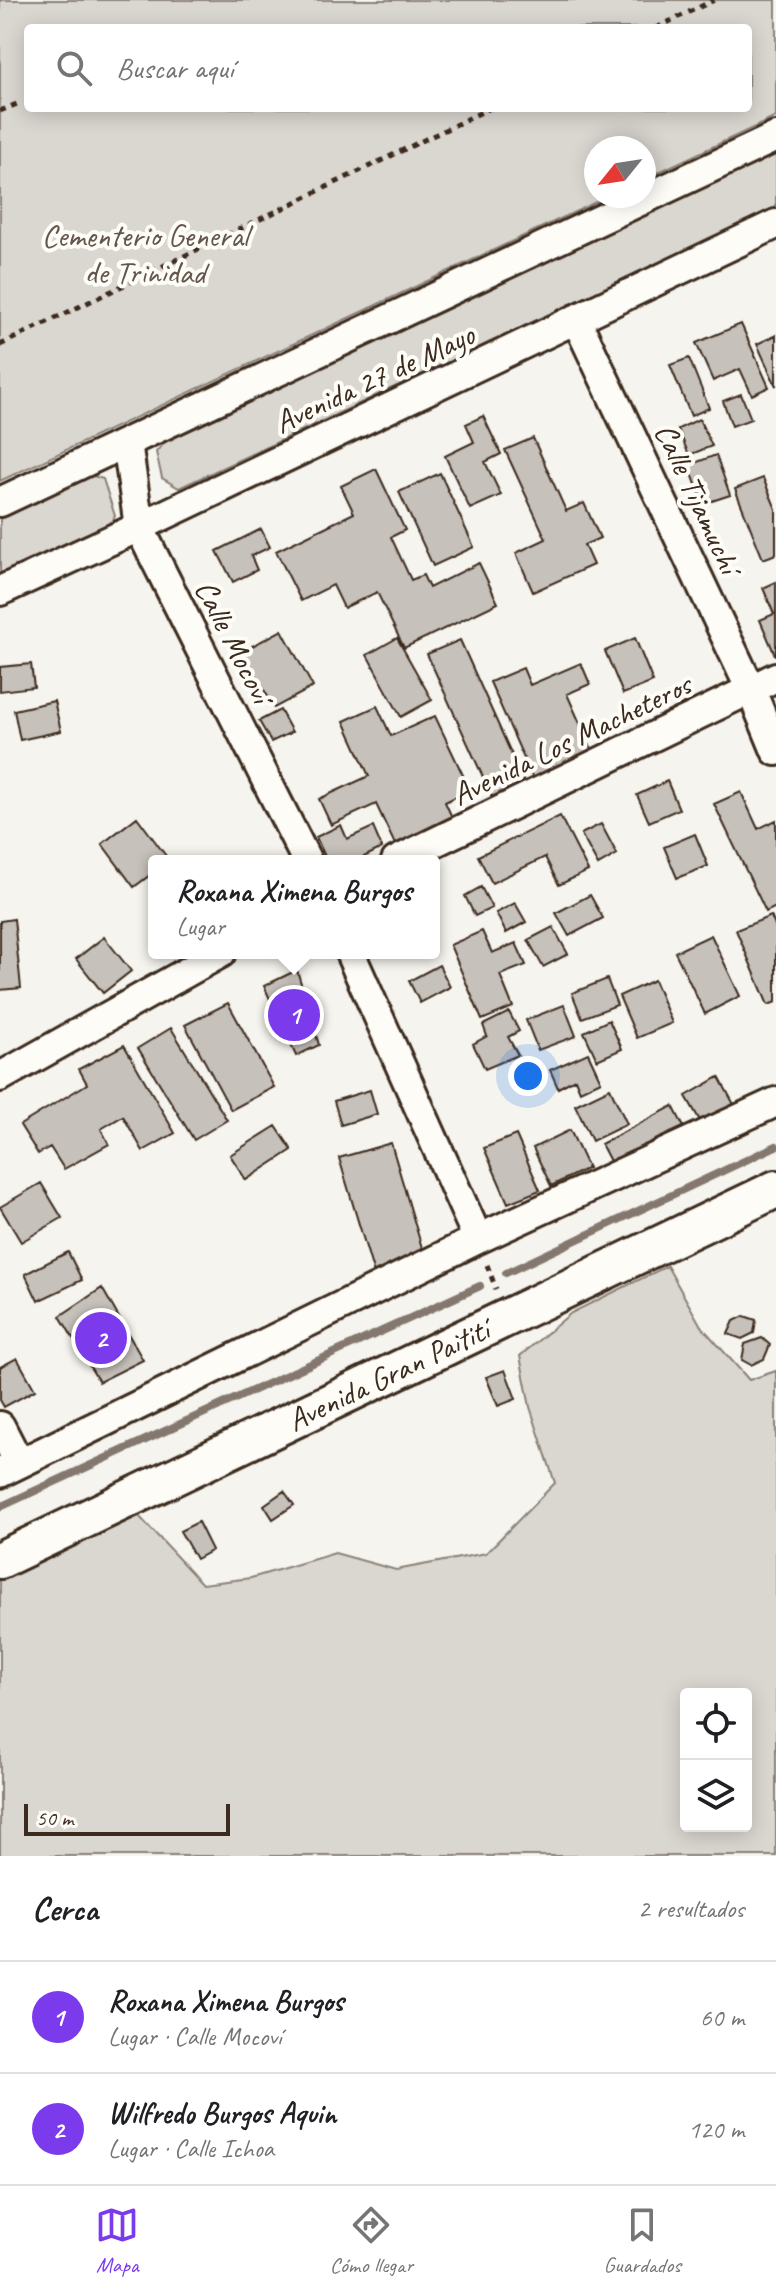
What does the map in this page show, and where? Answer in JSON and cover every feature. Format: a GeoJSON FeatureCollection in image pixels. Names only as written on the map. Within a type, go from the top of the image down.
{"type":"FeatureCollection","features":[{"type":"Feature","properties":{"kind":"main road","name":"Avenida Gran Paitití"},"geometry":{"type":"LineString","coordinates":[[0,1560],[776,1189]]}},
{"type":"Feature","properties":{"kind":"street","name":"Avenida 27 de Mayo"},"geometry":{"type":"LineString","coordinates":[[0,502],[776,137]]}},
{"type":"Feature","properties":{"kind":"street","name":"Avenida 27 de Mayo"},"geometry":{"type":"LineString","coordinates":[[0,591],[776,224]]}},
{"type":"Feature","properties":{"kind":"street","name":"Calle Tijamuchí"},"geometry":{"type":"LineString","coordinates":[[576,319],[763,684],[776,751]]}},
{"type":"Feature","properties":{"kind":"street","name":"Calle Mocoví"},"geometry":{"type":"LineString","coordinates":[[127,442],[139,527],[304,855]]}},
{"type":"Feature","properties":{"kind":"street","name":"Avenida Los Macheteros"},"geometry":{"type":"LineString","coordinates":[[408,855],[763,684]]}},
{"type":"Feature","properties":{"kind":"street"},"geometry":{"type":"LineString","coordinates":[[0,1077],[210,959]]}},
{"type":"Feature","properties":{"kind":"street"},"geometry":{"type":"LineString","coordinates":[[353,959],[478,1239]]}},
{"type":"Feature","properties":{"kind":"street"},"geometry":{"type":"LineString","coordinates":[[0,1426],[10,1468],[478,1239],[776,1102]]}},
{"type":"Feature","properties":{"kind":"path"},"geometry":{"type":"LineString","coordinates":[[664,24],[714,0]]}},
{"type":"Feature","properties":{"kind":"path"},"geometry":{"type":"LineString","coordinates":[[0,111],[17,104]]}},
{"type":"Feature","properties":{"kind":"path"},"geometry":{"type":"LineString","coordinates":[[0,345],[482,112]]}},
{"type":"Feature","properties":{"kind":"path"},"geometry":{"type":"LineString","coordinates":[[478,1239],[506,1316]]}},
{"type":"Feature","properties":{"kind":"green space","name":"Cementerio General de Trinidad"},"geometry":{"type":"Polygon","coordinates":[[[0,0],[776,0],[776,117],[656,173],[656,136],[584,136],[584,208],[0,481],[0,0]]]}},
{"type":"Feature","properties":{"kind":"green space"},"geometry":{"type":"Polygon","coordinates":[[[776,150],[776,208],[179,488],[162,478],[156,452],[169,437],[776,150]]]}},
{"type":"Feature","properties":{"kind":"green space"},"geometry":{"type":"Polygon","coordinates":[[[87,474],[103,479],[115,516],[109,529],[0,580],[0,514],[87,474]]]}},
{"type":"Feature","properties":{"kind":"green space"},"geometry":{"type":"Polygon","coordinates":[[[667,1266],[701,1326],[749,1380],[776,1371],[776,1856],[0,1856],[0,1579],[139,1516],[202,1584],[251,1578],[335,1553],[396,1570],[486,1553],[555,1483],[530,1407],[520,1356],[571,1313],[667,1266]]]}},
{"type":"Feature","properties":{"kind":"building"},"geometry":{"type":"Polygon","coordinates":[[[741,324],[769,387],[752,395],[740,369],[713,381],[696,343],[741,324]]]}},
{"type":"Feature","properties":{"kind":"building"},"geometry":{"type":"Polygon","coordinates":[[[776,335],[776,386],[757,344],[776,335]]]}},
{"type":"Feature","properties":{"kind":"building"},"geometry":{"type":"Polygon","coordinates":[[[689,358],[709,408],[691,416],[670,365],[689,358]]]}},
{"type":"Feature","properties":{"kind":"building"},"geometry":{"type":"Polygon","coordinates":[[[741,394],[751,419],[732,426],[723,401],[741,394]]]}},
{"type":"Feature","properties":{"kind":"building"},"geometry":{"type":"Polygon","coordinates":[[[483,416],[501,454],[485,462],[501,495],[470,509],[445,456],[474,442],[466,424],[483,416]]]}},
{"type":"Feature","properties":{"kind":"building"},"geometry":{"type":"Polygon","coordinates":[[[699,419],[712,446],[689,455],[678,429],[699,419]]]}},
{"type":"Feature","properties":{"kind":"building"},"geometry":{"type":"Polygon","coordinates":[[[533,438],[566,511],[584,503],[600,538],[584,545],[593,565],[533,592],[516,553],[546,539],[505,450],[533,438]]]}},
{"type":"Feature","properties":{"kind":"building"},"geometry":{"type":"Polygon","coordinates":[[[716,455],[730,495],[703,504],[689,465],[716,455]]]}},
{"type":"Feature","properties":{"kind":"building"},"geometry":{"type":"Polygon","coordinates":[[[376,469],[405,530],[391,537],[411,580],[423,575],[429,588],[479,563],[498,603],[404,648],[377,592],[344,608],[333,585],[301,601],[276,551],[354,513],[341,486],[376,469]]]}},
{"type":"Feature","properties":{"kind":"building"},"geometry":{"type":"Polygon","coordinates":[[[440,473],[474,547],[433,566],[399,492],[440,473]]]}},
{"type":"Feature","properties":{"kind":"building"},"geometry":{"type":"Polygon","coordinates":[[[763,478],[776,509],[776,554],[763,559],[735,489],[763,478]]]}},
{"type":"Feature","properties":{"kind":"building"},"geometry":{"type":"Polygon","coordinates":[[[261,529],[270,547],[251,556],[257,570],[233,582],[217,551],[261,529]]]}},
{"type":"Feature","properties":{"kind":"building"},"geometry":{"type":"Polygon","coordinates":[[[776,582],[775,655],[760,620],[774,614],[763,588],[776,582]]]}},
{"type":"Feature","properties":{"kind":"building"},"geometry":{"type":"Polygon","coordinates":[[[282,630],[313,687],[274,708],[243,651],[282,630]]]}},
{"type":"Feature","properties":{"kind":"building"},"geometry":{"type":"Polygon","coordinates":[[[397,638],[432,700],[401,717],[367,655],[397,638]]]}},
{"type":"Feature","properties":{"kind":"building"},"geometry":{"type":"Polygon","coordinates":[[[635,638],[653,682],[623,694],[605,651],[635,638]]]}},
{"type":"Feature","properties":{"kind":"building"},"geometry":{"type":"Polygon","coordinates":[[[460,640],[525,784],[493,799],[427,654],[460,640]]]}},
{"type":"Feature","properties":{"kind":"building"},"geometry":{"type":"Polygon","coordinates":[[[581,663],[590,684],[567,694],[594,755],[534,781],[490,682],[523,668],[530,685],[581,663]]]}},
{"type":"Feature","properties":{"kind":"building"},"geometry":{"type":"Polygon","coordinates":[[[31,664],[34,687],[0,691],[0,667],[31,664]]]}},
{"type":"Feature","properties":{"kind":"building"},"geometry":{"type":"Polygon","coordinates":[[[54,701],[61,731],[20,740],[14,710],[54,701]]]}},
{"type":"Feature","properties":{"kind":"building"},"geometry":{"type":"Polygon","coordinates":[[[377,706],[391,736],[435,716],[470,790],[445,802],[455,824],[398,851],[376,804],[331,825],[319,799],[369,776],[344,721],[377,706]]]}},
{"type":"Feature","properties":{"kind":"building"},"geometry":{"type":"Polygon","coordinates":[[[280,710],[292,732],[271,742],[259,721],[280,710]]]}},
{"type":"Feature","properties":{"kind":"building"},"geometry":{"type":"Polygon","coordinates":[[[667,781],[679,809],[649,822],[637,795],[667,781]]]}},
{"type":"Feature","properties":{"kind":"building"},"geometry":{"type":"Polygon","coordinates":[[[741,792],[758,829],[776,820],[776,907],[766,912],[714,804],[741,792]]]}},
{"type":"Feature","properties":{"kind":"building"},"geometry":{"type":"Polygon","coordinates":[[[560,816],[588,871],[559,885],[545,857],[492,883],[478,856],[560,816]]]}},
{"type":"Feature","properties":{"kind":"building"},"geometry":{"type":"Polygon","coordinates":[[[137,817],[165,855],[148,855],[148,876],[134,887],[102,844],[137,817]]]}},
{"type":"Feature","properties":{"kind":"building"},"geometry":{"type":"Polygon","coordinates":[[[601,824],[617,854],[598,865],[581,834],[601,824]]]}},
{"type":"Feature","properties":{"kind":"building"},"geometry":{"type":"Polygon","coordinates":[[[341,825],[347,839],[373,827],[382,848],[368,855],[324,855],[316,837],[341,825]]]}},
{"type":"Feature","properties":{"kind":"building"},"geometry":{"type":"Polygon","coordinates":[[[695,834],[708,866],[677,878],[664,847],[695,834]]]}},
{"type":"Feature","properties":{"kind":"building"},"geometry":{"type":"Polygon","coordinates":[[[481,887],[492,908],[475,916],[465,896],[481,887]]]}},
{"type":"Feature","properties":{"kind":"building"},"geometry":{"type":"Polygon","coordinates":[[[590,895],[603,918],[569,936],[556,913],[590,895]]]}},
{"type":"Feature","properties":{"kind":"building"},"geometry":{"type":"Polygon","coordinates":[[[515,903],[526,922],[506,933],[496,913],[515,903]]]}},
{"type":"Feature","properties":{"kind":"building"},"geometry":{"type":"Polygon","coordinates":[[[771,916],[776,928],[776,1002],[768,1005],[736,930],[771,916]]]}},
{"type":"Feature","properties":{"kind":"building"},"geometry":{"type":"Polygon","coordinates":[[[14,919],[21,988],[0,990],[0,921],[14,919]]]}},
{"type":"Feature","properties":{"kind":"building"},"geometry":{"type":"Polygon","coordinates":[[[553,927],[568,954],[543,967],[528,940],[553,927]]]}},
{"type":"Feature","properties":{"kind":"building"},"geometry":{"type":"Polygon","coordinates":[[[482,931],[492,953],[516,943],[526,965],[500,975],[513,1007],[482,1020],[450,945],[482,931]]]}},
{"type":"Feature","properties":{"kind":"building"},"geometry":{"type":"Polygon","coordinates":[[[711,935],[740,996],[705,1014],[675,952],[711,935]]]}},
{"type":"Feature","properties":{"kind":"building"},"geometry":{"type":"Polygon","coordinates":[[[104,937],[131,971],[103,993],[76,959],[104,937]]]}},
{"type":"Feature","properties":{"kind":"building"},"geometry":{"type":"Polygon","coordinates":[[[439,965],[450,987],[420,1003],[409,981],[439,965]]]}},
{"type":"Feature","properties":{"kind":"building"},"geometry":{"type":"Polygon","coordinates":[[[297,970],[319,1045],[296,1056],[264,986],[297,970]]]}},
{"type":"Feature","properties":{"kind":"building"},"geometry":{"type":"Polygon","coordinates":[[[607,979],[617,1005],[582,1018],[572,993],[607,979]]]}},
{"type":"Feature","properties":{"kind":"building"},"geometry":{"type":"Polygon","coordinates":[[[654,980],[672,1023],[637,1038],[619,996],[654,980]]]}},
{"type":"Feature","properties":{"kind":"building"},"geometry":{"type":"Polygon","coordinates":[[[228,1003],[274,1087],[231,1110],[185,1025],[228,1003]]]}},
{"type":"Feature","properties":{"kind":"building"},"geometry":{"type":"Polygon","coordinates":[[[564,1005],[576,1036],[538,1050],[526,1020],[564,1005]]]}},
{"type":"Feature","properties":{"kind":"building"},"geometry":{"type":"Polygon","coordinates":[[[509,1012],[519,1031],[508,1037],[518,1055],[485,1069],[473,1044],[487,1036],[483,1025],[509,1012]]]}},
{"type":"Feature","properties":{"kind":"building"},"geometry":{"type":"Polygon","coordinates":[[[609,1020],[622,1049],[597,1060],[584,1032],[609,1020]]]}},
{"type":"Feature","properties":{"kind":"building"},"geometry":{"type":"Polygon","coordinates":[[[171,1028],[227,1120],[194,1140],[138,1048],[171,1028]]]}},
{"type":"Feature","properties":{"kind":"building"},"geometry":{"type":"Polygon","coordinates":[[[124,1045],[175,1133],[143,1151],[123,1116],[101,1129],[109,1144],[64,1169],[50,1147],[38,1154],[20,1125],[87,1084],[79,1069],[124,1045]]]}},
{"type":"Feature","properties":{"kind":"building"},"geometry":{"type":"Polygon","coordinates":[[[588,1053],[601,1081],[580,1091],[575,1079],[558,1088],[550,1070],[588,1053]]]}},
{"type":"Feature","properties":{"kind":"building"},"geometry":{"type":"Polygon","coordinates":[[[719,1077],[736,1108],[703,1126],[686,1096],[719,1077]]]}},
{"type":"Feature","properties":{"kind":"building"},"geometry":{"type":"Polygon","coordinates":[[[610,1088],[627,1124],[592,1141],[575,1105],[610,1088]]]}},
{"type":"Feature","properties":{"kind":"building"},"geometry":{"type":"Polygon","coordinates":[[[370,1090],[377,1114],[341,1125],[334,1101],[370,1090]]]}},
{"type":"Feature","properties":{"kind":"building"},"geometry":{"type":"Polygon","coordinates":[[[673,1106],[686,1131],[614,1169],[601,1144],[673,1106]]]}},
{"type":"Feature","properties":{"kind":"building"},"geometry":{"type":"Polygon","coordinates":[[[276,1126],[292,1150],[246,1180],[230,1155],[276,1126]]]}},
{"type":"Feature","properties":{"kind":"building"},"geometry":{"type":"Polygon","coordinates":[[[570,1130],[588,1168],[551,1186],[533,1148],[570,1130]]]}},
{"type":"Feature","properties":{"kind":"building"},"geometry":{"type":"Polygon","coordinates":[[[516,1135],[540,1190],[508,1203],[484,1148],[516,1135]]]}},
{"type":"Feature","properties":{"kind":"building"},"geometry":{"type":"Polygon","coordinates":[[[391,1143],[425,1258],[374,1274],[339,1158],[391,1143]]]}},
{"type":"Feature","properties":{"kind":"building"},"geometry":{"type":"Polygon","coordinates":[[[41,1183],[62,1218],[21,1242],[0,1207],[41,1183]]]}},
{"type":"Feature","properties":{"kind":"building"},"geometry":{"type":"Polygon","coordinates":[[[68,1252],[82,1280],[38,1301],[25,1274],[68,1252]]]}},
{"type":"Feature","properties":{"kind":"building"},"geometry":{"type":"Polygon","coordinates":[[[102,1288],[143,1360],[99,1382],[60,1316],[102,1288]]]}},
{"type":"Feature","properties":{"kind":"building"},"geometry":{"type":"Polygon","coordinates":[[[744,1316],[756,1320],[754,1333],[742,1339],[728,1334],[734,1321],[744,1316]]]}},
{"type":"Feature","properties":{"kind":"building"},"geometry":{"type":"Polygon","coordinates":[[[762,1338],[770,1345],[764,1359],[751,1365],[742,1360],[745,1344],[762,1338]]]}},
{"type":"Feature","properties":{"kind":"building"},"geometry":{"type":"Polygon","coordinates":[[[17,1358],[35,1390],[4,1407],[0,1400],[0,1367],[17,1358]]]}},
{"type":"Feature","properties":{"kind":"building"},"geometry":{"type":"Polygon","coordinates":[[[505,1370],[516,1399],[498,1406],[486,1377],[505,1370]]]}},
{"type":"Feature","properties":{"kind":"building"},"geometry":{"type":"Polygon","coordinates":[[[284,1491],[294,1505],[273,1519],[264,1505],[284,1491]]]}},
{"type":"Feature","properties":{"kind":"building"},"geometry":{"type":"Polygon","coordinates":[[[198,1522],[212,1550],[196,1559],[180,1531],[198,1522]]]}},
{"type":"Feature","properties":{"kind":"waterway"},"geometry":{"type":"LineString","coordinates":[[506,1273],[776,1146]]}},
{"type":"Feature","properties":{"kind":"waterway"},"geometry":{"type":"LineString","coordinates":[[0,1507],[480,1286]]}},
{"type":"Feature","properties":{"kind":"place","name":"Roxana Ximena Burgos"},"geometry":{"type":"Point","coordinates":[294,1015]}},
{"type":"Feature","properties":{"kind":"place","name":"Wilfredo Burgos Aquin"},"geometry":{"type":"Point","coordinates":[101,1338]}}]}
